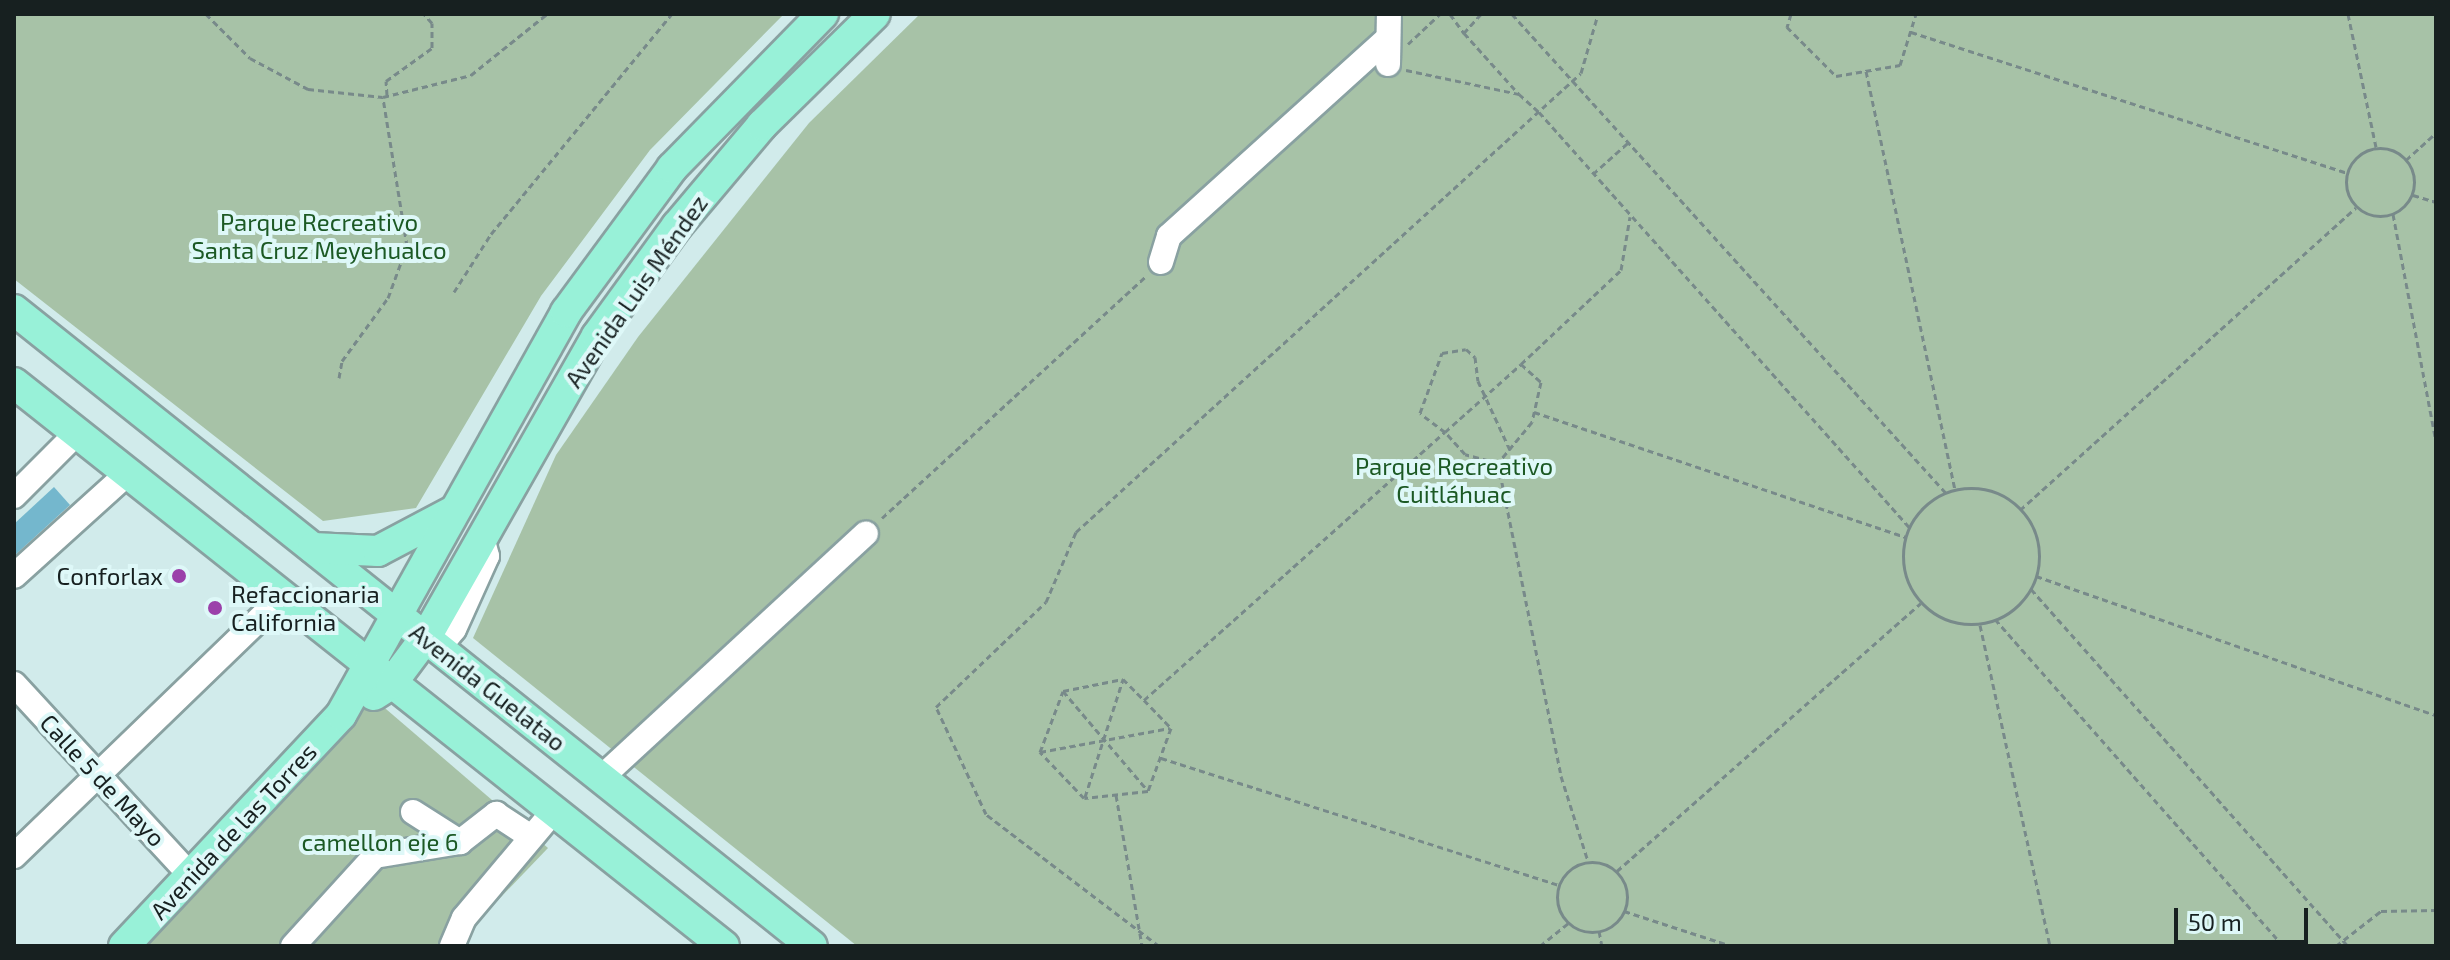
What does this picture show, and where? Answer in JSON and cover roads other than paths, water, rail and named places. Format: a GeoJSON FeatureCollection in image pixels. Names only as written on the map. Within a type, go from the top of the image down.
{"type":"FeatureCollection","features":[{"type":"Feature","properties":{"kind":"main road","name":"Avenida Luis Méndez"},"geometry":{"type":"LineString","coordinates":[[380,675],[399,617],[566,312],[672,168],[823,14]]}},
{"type":"Feature","properties":{"kind":"main road","name":"Avenida Luis Méndez"},"geometry":{"type":"LineString","coordinates":[[380,675],[426,637],[597,336],[677,226],[762,125],[875,14]]}},
{"type":"Feature","properties":{"kind":"main road","name":"Avenida Guelatao"},"geometry":{"type":"LineString","coordinates":[[14,310],[812,946]]}},
{"type":"Feature","properties":{"kind":"main road"},"geometry":{"type":"LineString","coordinates":[[14,383],[552,813],[707,942]]}},
{"type":"Feature","properties":{"kind":"main road"},"geometry":{"type":"LineString","coordinates":[[310,548],[378,551],[455,510]]}},
{"type":"Feature","properties":{"kind":"main road","name":"Avenida de las Torres"},"geometry":{"type":"LineString","coordinates":[[124,946],[380,675]]}},
{"type":"Feature","properties":{"kind":"street"},"geometry":{"type":"LineString","coordinates":[[1161,262],[1169,236],[1387,52],[1389,14]]}},
{"type":"Feature","properties":{"kind":"street"},"geometry":{"type":"LineString","coordinates":[[14,496],[77,433]]}},
{"type":"Feature","properties":{"kind":"street"},"geometry":{"type":"LineString","coordinates":[[14,576],[128,473]]}},
{"type":"Feature","properties":{"kind":"street"},"geometry":{"type":"LineString","coordinates":[[602,777],[866,533]]}},
{"type":"Feature","properties":{"kind":"street"},"geometry":{"type":"LineString","coordinates":[[14,856],[282,597]]}},
{"type":"Feature","properties":{"kind":"street","name":"Calle 5 de Mayo"},"geometry":{"type":"LineString","coordinates":[[14,684],[191,876]]}},
{"type":"Feature","properties":{"kind":"street"},"geometry":{"type":"LineString","coordinates":[[413,812],[460,842]]}},
{"type":"Feature","properties":{"kind":"street"},"geometry":{"type":"LineString","coordinates":[[452,946],[464,918],[552,813]]}},
{"type":"Feature","properties":{"kind":"street"},"geometry":{"type":"LineString","coordinates":[[293,946],[375,856],[460,842],[496,814],[531,837]]}},
{"type":"Feature","properties":{"kind":"place","name":"Conforlax"},"geometry":{"type":"Point","coordinates":[179,576]}},
{"type":"Feature","properties":{"kind":"place","name":"Refaccionaria California"},"geometry":{"type":"Point","coordinates":[215,608]}},
{"type":"Feature","properties":{"kind":"park label","name":"Parque Recreativo Santa Cruz Meyehualco"},"geometry":{"type":"Point","coordinates":[319,236]}},
{"type":"Feature","properties":{"kind":"park label","name":"Parque Recreativo Cuitláhuac"},"geometry":{"type":"Point","coordinates":[1454,480]}},
{"type":"Feature","properties":{"kind":"park label","name":"camellon eje 6"},"geometry":{"type":"Point","coordinates":[380,842]}}]}
